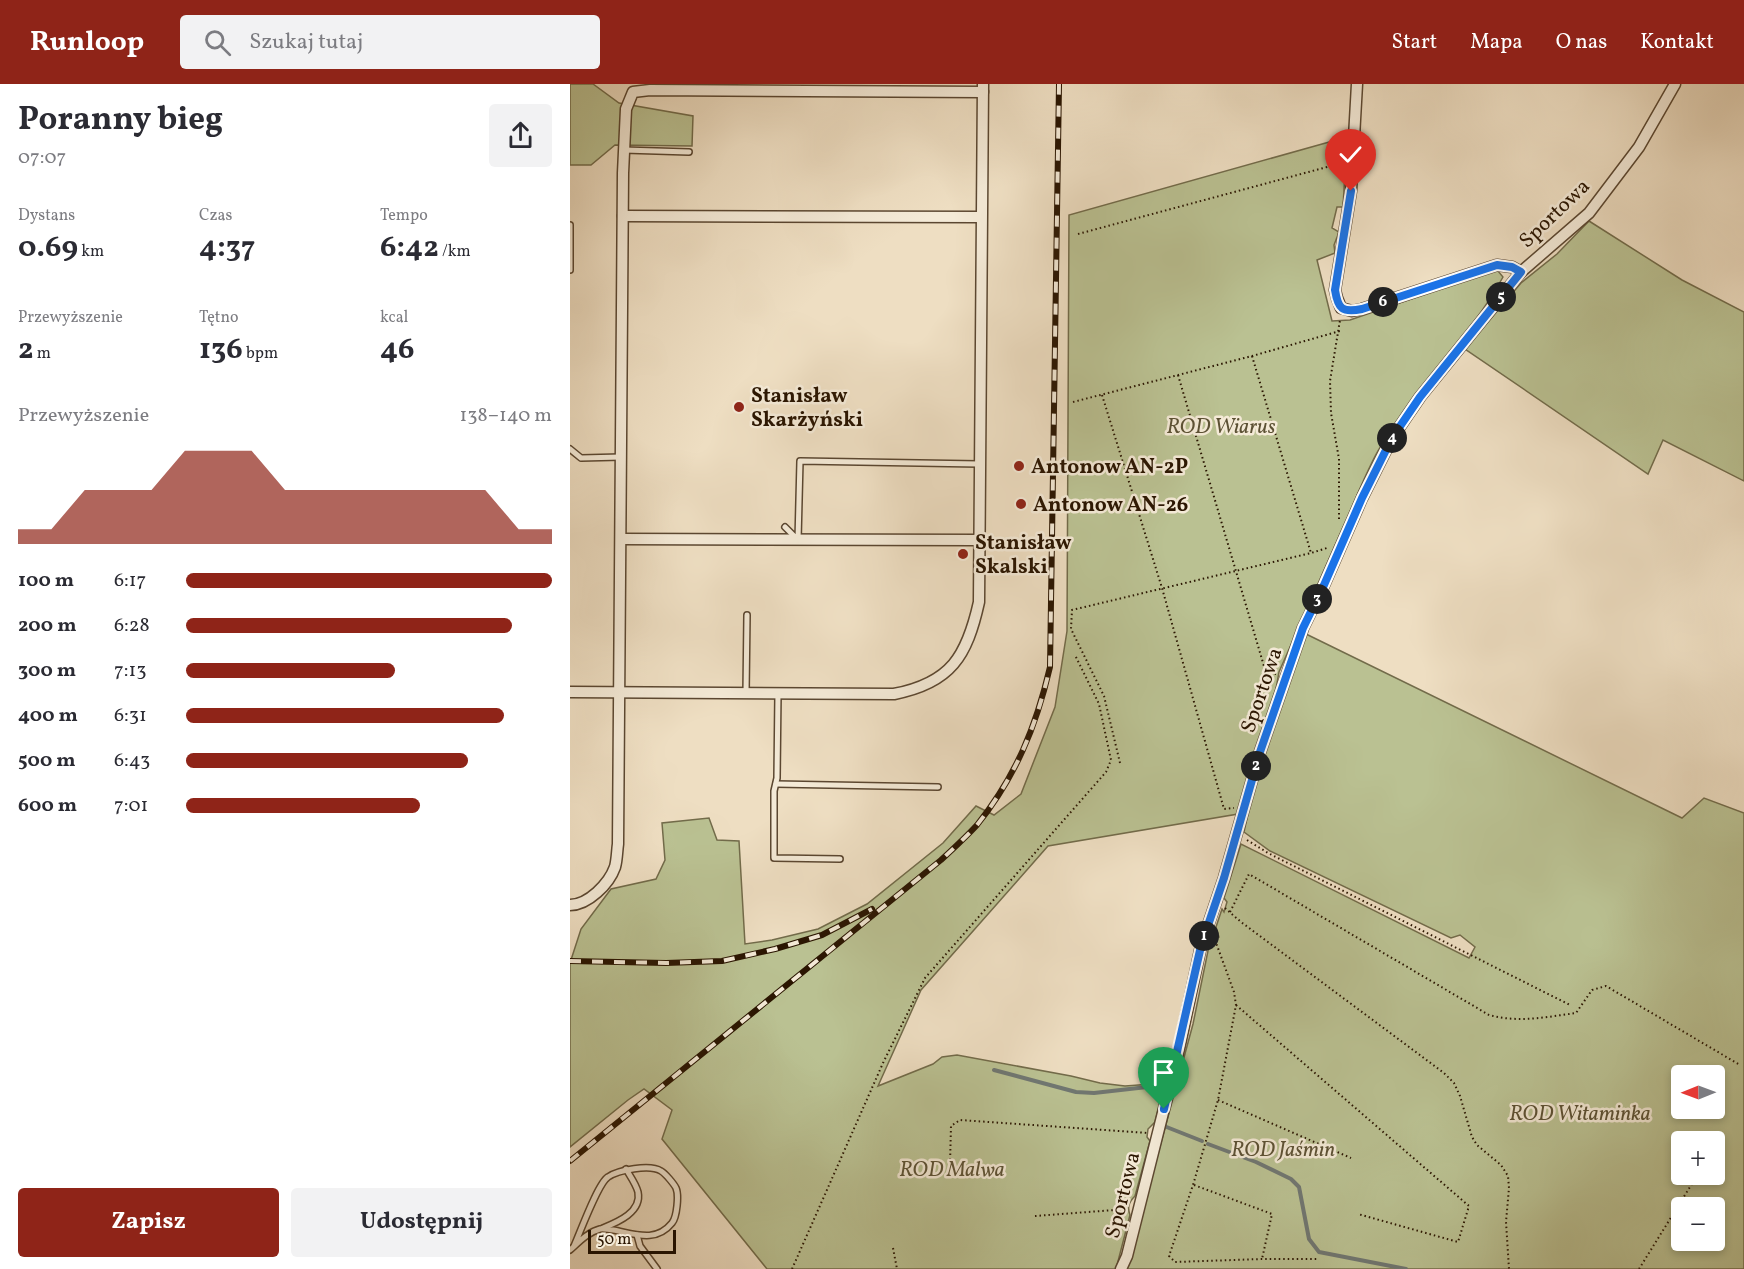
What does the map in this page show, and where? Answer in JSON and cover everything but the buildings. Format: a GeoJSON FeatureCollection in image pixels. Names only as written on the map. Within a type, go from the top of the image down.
{"type":"FeatureCollection","features":[{"type":"Feature","properties":{"kind":"street"},"geometry":{"type":"LineString","coordinates":[[1357,84],[1351,191],[1335,290],[1341,308],[1352,311],[1362,309],[1497,265],[1512,267],[1521,272]]}},
{"type":"Feature","properties":{"kind":"street","name":"Sportowa"},"geometry":{"type":"LineString","coordinates":[[1121,1269],[1164,1109],[1201,946],[1224,878],[1260,752],[1303,628],[1362,498],[1392,438],[1420,397],[1521,272],[1589,213],[1639,147],[1675,84]]}},
{"type":"Feature","properties":{"kind":"street"},"geometry":{"type":"LineString","coordinates":[[570,692],[620,692],[894,694],[921,687],[940,677],[950,669],[966,646],[974,627],[979,602],[983,88],[645,87],[633,92],[626,109],[624,150],[620,692],[618,844],[615,868],[604,886],[577,905],[570,905]]}},
{"type":"Feature","properties":{"kind":"street"},"geometry":{"type":"LineString","coordinates":[[623,216],[981,217]]}},
{"type":"Feature","properties":{"kind":"street"},"geometry":{"type":"LineString","coordinates":[[621,539],[979,540]]}},
{"type":"Feature","properties":{"kind":"lane"},"geometry":{"type":"LineString","coordinates":[[624,150],[689,152]]}},
{"type":"Feature","properties":{"kind":"lane"},"geometry":{"type":"LineString","coordinates":[[570,225],[570,270]]}},
{"type":"Feature","properties":{"kind":"lane"},"geometry":{"type":"LineString","coordinates":[[570,449],[581,458],[621,457]]}},
{"type":"Feature","properties":{"kind":"lane"},"geometry":{"type":"LineString","coordinates":[[798,540],[800,461],[979,464]]}},
{"type":"Feature","properties":{"kind":"lane"},"geometry":{"type":"LineString","coordinates":[[785,527],[798,540]]}},
{"type":"Feature","properties":{"kind":"lane"},"geometry":{"type":"LineString","coordinates":[[746,693],[747,615]]}},
{"type":"Feature","properties":{"kind":"lane"},"geometry":{"type":"LineString","coordinates":[[778,693],[774,858],[840,859]]}},
{"type":"Feature","properties":{"kind":"lane"},"geometry":{"type":"LineString","coordinates":[[776,784],[938,787]]}},
{"type":"Feature","properties":{"kind":"lane"},"geometry":{"type":"LineString","coordinates":[[572,1248],[606,1178],[626,1169],[661,1170],[676,1189],[677,1209],[674,1222],[662,1233],[651,1237],[602,1228]]}},
{"type":"Feature","properties":{"kind":"lane"},"geometry":{"type":"LineString","coordinates":[[572,1248],[588,1234],[622,1220],[635,1208],[638,1193],[626,1169]]}},
{"type":"Feature","properties":{"kind":"lane"},"geometry":{"type":"LineString","coordinates":[[637,1235],[640,1246],[657,1269]]}},
{"type":"Feature","properties":{"kind":"path"},"geometry":{"type":"LineString","coordinates":[[1078,234],[1346,162]]}},
{"type":"Feature","properties":{"kind":"path"},"geometry":{"type":"LineString","coordinates":[[1339,521],[1339,459],[1331,413],[1330,381],[1340,321]]}},
{"type":"Feature","properties":{"kind":"path"},"geometry":{"type":"LineString","coordinates":[[1073,402],[1340,331]]}},
{"type":"Feature","properties":{"kind":"path"},"geometry":{"type":"LineString","coordinates":[[1252,356],[1311,553]]}},
{"type":"Feature","properties":{"kind":"path"},"geometry":{"type":"LineString","coordinates":[[1178,375],[1266,673],[1278,674]]}},
{"type":"Feature","properties":{"kind":"path"},"geometry":{"type":"LineString","coordinates":[[1102,395],[1162,588],[1224,809],[1240,807]]}},
{"type":"Feature","properties":{"kind":"path"},"geometry":{"type":"LineString","coordinates":[[1120,764],[1104,696],[1071,629],[1072,610],[1331,547]]}},
{"type":"Feature","properties":{"kind":"path"},"geometry":{"type":"LineString","coordinates":[[792,1269],[883,1063],[925,978],[1106,772],[1111,760],[1099,704],[1075,655]]}},
{"type":"Feature","properties":{"kind":"path"},"geometry":{"type":"LineString","coordinates":[[1237,833],[1268,854],[1570,1005]]}},
{"type":"Feature","properties":{"kind":"path"},"geometry":{"type":"LineString","coordinates":[[1230,912],[1250,874],[1489,1015],[1522,1020],[1576,1013],[1592,990],[1606,986],[1740,1065]]}},
{"type":"Feature","properties":{"kind":"path"},"geometry":{"type":"LineString","coordinates":[[1225,908],[1444,1073],[1454,1083],[1472,1137],[1501,1165],[1508,1176],[1506,1222],[1509,1269]]}},
{"type":"Feature","properties":{"kind":"path"},"geometry":{"type":"LineString","coordinates":[[1214,939],[1234,992],[1236,1005],[1218,1100],[1170,1256],[1174,1262],[1318,1259]]}},
{"type":"Feature","properties":{"kind":"path"},"geometry":{"type":"LineString","coordinates":[[1236,1005],[1469,1206],[1458,1242],[1358,1214]]}},
{"type":"Feature","properties":{"kind":"path"},"geometry":{"type":"LineString","coordinates":[[1218,1100],[1351,1158]]}},
{"type":"Feature","properties":{"kind":"path"},"geometry":{"type":"LineString","coordinates":[[950,1164],[951,1126],[960,1120],[1147,1133]]}},
{"type":"Feature","properties":{"kind":"path"},"geometry":{"type":"LineString","coordinates":[[1193,1185],[1272,1214],[1262,1259]]}},
{"type":"Feature","properties":{"kind":"path"},"geometry":{"type":"LineString","coordinates":[[1639,1269],[1691,1185]]}},
{"type":"Feature","properties":{"kind":"path"},"geometry":{"type":"LineString","coordinates":[[1035,1216],[1128,1209]]}},
{"type":"Feature","properties":{"kind":"path"},"geometry":{"type":"LineString","coordinates":[[893,1248],[897,1269]]}},
{"type":"Feature","properties":{"kind":"green space"},"geometry":{"type":"Polygon","coordinates":[[[570,84],[593,84],[619,103],[693,116],[692,146],[615,145],[591,165],[570,165],[570,84]]]}},
{"type":"Feature","properties":{"kind":"green space"},"geometry":{"type":"Polygon","coordinates":[[[1347,137],[1343,207],[1337,207],[1332,228],[1339,232],[1334,245],[1335,253],[1317,260],[1332,321],[1350,320],[1489,272],[1498,271],[1503,277],[1474,322],[1392,428],[1373,461],[1279,672],[1276,689],[1256,748],[1238,814],[1048,846],[921,990],[878,1086],[933,1064],[942,1057],[957,1055],[1100,1083],[1125,1086],[1165,1083],[1155,1122],[1148,1129],[1147,1137],[1150,1141],[1135,1196],[1129,1205],[1130,1215],[1116,1269],[767,1269],[662,1139],[672,1110],[644,1089],[570,1147],[570,963],[581,929],[611,889],[656,879],[665,860],[662,823],[709,818],[717,840],[739,841],[745,944],[818,929],[867,904],[943,843],[976,806],[994,815],[1021,794],[1055,707],[1067,631],[1069,215],[1347,137]]]}},
{"type":"Feature","properties":{"kind":"green space"},"geometry":{"type":"Polygon","coordinates":[[[1589,221],[1682,280],[1744,312],[1744,481],[1663,440],[1648,474],[1465,349],[1521,283],[1557,254],[1589,221]]]}},
{"type":"Feature","properties":{"kind":"green space"},"geometry":{"type":"Polygon","coordinates":[[[1306,634],[1682,818],[1704,798],[1744,813],[1744,1269],[1127,1269],[1193,1024],[1210,941],[1219,937],[1216,927],[1222,909],[1224,912],[1227,902],[1224,898],[1241,844],[1469,958],[1475,947],[1460,935],[1451,938],[1270,851],[1244,832],[1263,757],[1306,634]]]}},
{"type":"Feature","properties":{"kind":"waterway"},"geometry":{"type":"LineString","coordinates":[[994,1070],[1076,1092],[1094,1093],[1165,1085]]}},
{"type":"Feature","properties":{"kind":"waterway"},"geometry":{"type":"LineString","coordinates":[[1165,1122],[1164,1126],[1202,1141]]}},
{"type":"Feature","properties":{"kind":"waterway"},"geometry":{"type":"LineString","coordinates":[[1208,1144],[1256,1162],[1291,1179],[1299,1187],[1309,1239],[1319,1252],[1406,1269]]}},
{"type":"Feature","properties":{"kind":"railway"},"geometry":{"type":"LineString","coordinates":[[570,1161],[941,860],[977,825],[991,807],[1023,750],[1038,710],[1050,667],[1059,84]]}},
{"type":"Feature","properties":{"kind":"railway"},"geometry":{"type":"LineString","coordinates":[[570,961],[666,963],[722,961],[822,935],[872,909]]}},
{"type":"Feature","properties":{"kind":"place","name":"Stanisław Skarżyński"},"geometry":{"type":"Point","coordinates":[739,407]}},
{"type":"Feature","properties":{"kind":"place","name":"Antonow AN-2P"},"geometry":{"type":"Point","coordinates":[1019,466]}},
{"type":"Feature","properties":{"kind":"place","name":"Antonow AN-26"},"geometry":{"type":"Point","coordinates":[1021,504]}},
{"type":"Feature","properties":{"kind":"place","name":"Stanisław Skalski"},"geometry":{"type":"Point","coordinates":[963,554]}},
{"type":"Feature","properties":{"kind":"route"},"geometry":{"type":"LineString","coordinates":[[1164,1109],[1201,946],[1224,878],[1260,752],[1303,628],[1392,438],[1420,397],[1521,272],[1507,265],[1497,265],[1362,309],[1344,310],[1339,304],[1335,290],[1351,191]]}},
{"type":"Feature","properties":{"kind":"park label","name":"ROD Wiarus"},"geometry":{"type":"Point","coordinates":[1221,426]}},
{"type":"Feature","properties":{"kind":"park label","name":"ROD Witaminka"},"geometry":{"type":"Point","coordinates":[1580,1113]}},
{"type":"Feature","properties":{"kind":"park label","name":"ROD Jaśmin"},"geometry":{"type":"Point","coordinates":[1283,1149]}},
{"type":"Feature","properties":{"kind":"park label","name":"ROD Malwa"},"geometry":{"type":"Point","coordinates":[952,1169]}}]}
